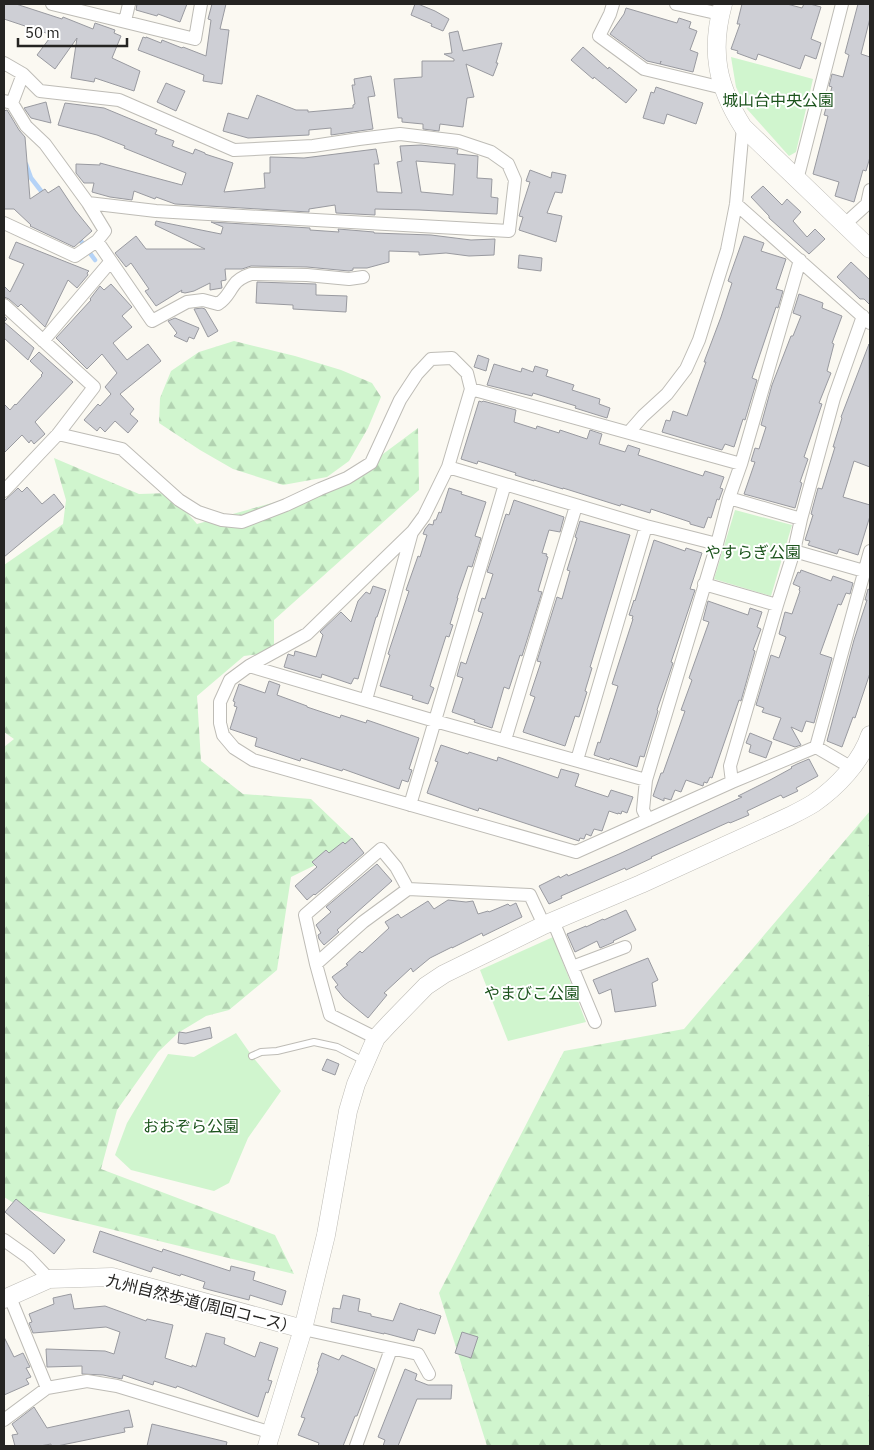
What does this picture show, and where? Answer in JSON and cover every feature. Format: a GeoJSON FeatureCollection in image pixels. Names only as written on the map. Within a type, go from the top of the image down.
{"type":"FeatureCollection","features":[{"type":"Feature","properties":{"kind":"street"},"geometry":{"type":"LineString","coordinates":[[52,4],[195,39],[202,4]]}},
{"type":"Feature","properties":{"kind":"street"},"geometry":{"type":"LineString","coordinates":[[125,21],[129,4]]}},
{"type":"Feature","properties":{"kind":"street"},"geometry":{"type":"LineString","coordinates":[[613,4],[599,36],[644,69],[723,88]]}},
{"type":"Feature","properties":{"kind":"street"},"geometry":{"type":"LineString","coordinates":[[676,4],[721,9],[716,52],[720,81],[731,109],[743,127],[796,180],[870,249]]}},
{"type":"Feature","properties":{"kind":"street"},"geometry":{"type":"LineString","coordinates":[[796,180],[842,4]]}},
{"type":"Feature","properties":{"kind":"street"},"geometry":{"type":"LineString","coordinates":[[4,63],[23,74],[40,91],[119,100],[234,150],[313,146],[400,134],[458,141],[491,152],[508,164],[515,180],[509,231],[156,211],[88,203]]}},
{"type":"Feature","properties":{"kind":"street"},"geometry":{"type":"LineString","coordinates":[[4,223],[75,256],[97,241],[105,231],[88,203],[45,144],[26,126],[8,102],[23,74]]}},
{"type":"Feature","properties":{"kind":"street"},"geometry":{"type":"LineString","coordinates":[[629,432],[667,394],[686,369],[699,340],[727,250],[736,204],[743,127]]}},
{"type":"Feature","properties":{"kind":"street"},"geometry":{"type":"LineString","coordinates":[[845,224],[868,204],[870,190]]}},
{"type":"Feature","properties":{"kind":"street"},"geometry":{"type":"LineString","coordinates":[[732,782],[730,766],[794,551],[834,398],[867,319],[736,204]]}},
{"type":"Feature","properties":{"kind":"street"},"geometry":{"type":"LineString","coordinates":[[97,241],[152,321],[188,302],[204,300],[218,304],[226,299],[235,283],[251,274],[307,275],[350,279],[362,277]]}},
{"type":"Feature","properties":{"kind":"street"},"geometry":{"type":"LineString","coordinates":[[648,820],[643,810],[646,780],[800,260]]}},
{"type":"Feature","properties":{"kind":"street"},"geometry":{"type":"LineString","coordinates":[[44,342],[111,261]]}},
{"type":"Feature","properties":{"kind":"street"},"geometry":{"type":"LineString","coordinates":[[4,305],[94,388],[58,434],[4,491]]}},
{"type":"Feature","properties":{"kind":"street"},"geometry":{"type":"LineString","coordinates":[[58,434],[122,449],[179,500],[198,512],[222,520],[242,522],[347,478],[371,464],[400,400],[417,374],[431,359],[452,358],[467,373],[471,389],[448,467],[424,516],[413,531],[307,634],[249,666],[230,680],[220,702],[220,723],[223,735],[234,748],[253,760],[576,852],[732,782],[816,747]]}},
{"type":"Feature","properties":{"kind":"street"},"geometry":{"type":"LineString","coordinates":[[471,389],[741,464]]}},
{"type":"Feature","properties":{"kind":"street"},"geometry":{"type":"LineString","coordinates":[[448,467],[576,506],[717,544]]}},
{"type":"Feature","properties":{"kind":"street"},"geometry":{"type":"LineString","coordinates":[[410,806],[505,484]]}},
{"type":"Feature","properties":{"kind":"street"},"geometry":{"type":"LineString","coordinates":[[729,498],[802,520]]}},
{"type":"Feature","properties":{"kind":"street"},"geometry":{"type":"LineString","coordinates":[[505,740],[576,506]]}},
{"type":"Feature","properties":{"kind":"street"},"geometry":{"type":"LineString","coordinates":[[576,760],[646,526]]}},
{"type":"Feature","properties":{"kind":"street"},"geometry":{"type":"LineString","coordinates":[[366,700],[413,531]]}},
{"type":"Feature","properties":{"kind":"street"},"geometry":{"type":"LineString","coordinates":[[794,551],[864,572]]}},
{"type":"Feature","properties":{"kind":"street"},"geometry":{"type":"LineString","coordinates":[[816,747],[870,551]]}},
{"type":"Feature","properties":{"kind":"street"},"geometry":{"type":"LineString","coordinates":[[704,584],[777,605]]}},
{"type":"Feature","properties":{"kind":"street"},"geometry":{"type":"LineString","coordinates":[[249,666],[435,721],[646,780]]}},
{"type":"Feature","properties":{"kind":"street"},"geometry":{"type":"LineString","coordinates":[[4,1420],[47,1388],[87,1381],[117,1386],[270,1440],[303,1328],[326,1235],[348,1111],[356,1084],[376,1038],[426,986],[444,974],[548,923],[641,884],[790,816],[813,803],[829,791],[852,768],[866,746],[870,735]]}},
{"type":"Feature","properties":{"kind":"street"},"geometry":{"type":"LineString","coordinates":[[816,747],[852,768]]}},
{"type":"Feature","properties":{"kind":"street"},"geometry":{"type":"LineString","coordinates":[[376,1038],[330,1015],[305,916],[381,849],[396,867],[408,888]]}},
{"type":"Feature","properties":{"kind":"street"},"geometry":{"type":"LineString","coordinates":[[316,964],[363,922],[408,888],[530,895],[572,967],[595,1022]]}},
{"type":"Feature","properties":{"kind":"street"},"geometry":{"type":"LineString","coordinates":[[572,967],[625,948]]}},
{"type":"Feature","properties":{"kind":"street"},"geometry":{"type":"LineString","coordinates":[[4,1240],[28,1257],[49,1279]]}},
{"type":"Feature","properties":{"kind":"street","name":"九州自然歩道(周回コース)"},"geometry":{"type":"LineString","coordinates":[[7,1297],[49,1279],[112,1277],[303,1328]]}},
{"type":"Feature","properties":{"kind":"street"},"geometry":{"type":"LineString","coordinates":[[7,1297],[47,1388]]}},
{"type":"Feature","properties":{"kind":"street"},"geometry":{"type":"LineString","coordinates":[[303,1328],[418,1354],[429,1374]]}},
{"type":"Feature","properties":{"kind":"street"},"geometry":{"type":"LineString","coordinates":[[356,1446],[391,1349]]}},
{"type":"Feature","properties":{"kind":"lane"},"geometry":{"type":"LineString","coordinates":[[252,1056],[260,1052],[277,1051],[314,1042],[336,1047],[366,1062]]}},
{"type":"Feature","properties":{"kind":"green space","name":"城山台中央公園"},"geometry":{"type":"Polygon","coordinates":[[[731,57],[813,79],[796,152],[789,156],[747,109],[736,87],[731,57]]]}},
{"type":"Feature","properties":{"kind":"green space"},"geometry":{"type":"Polygon","coordinates":[[[234,341],[341,370],[372,383],[381,397],[368,428],[349,461],[327,477],[283,485],[233,469],[159,423],[160,398],[171,371],[199,352],[234,341]]]}},
{"type":"Feature","properties":{"kind":"green space"},"geometry":{"type":"Polygon","coordinates":[[[418,428],[419,490],[274,620],[274,652],[244,656],[197,696],[201,761],[243,794],[311,799],[358,844],[291,877],[277,970],[229,1010],[206,1016],[178,1033],[158,1052],[117,1110],[101,1169],[275,1235],[294,1274],[20,1207],[4,1197],[4,747],[14,739],[4,732],[4,565],[63,524],[66,500],[54,458],[139,494],[170,493],[197,524],[344,483],[418,428]]]}},
{"type":"Feature","properties":{"kind":"green space","name":"やすらぎ公園"},"geometry":{"type":"Polygon","coordinates":[[[735,510],[792,525],[771,596],[714,579],[735,510]]]}},
{"type":"Feature","properties":{"kind":"green space"},"geometry":{"type":"Polygon","coordinates":[[[870,811],[870,1446],[487,1446],[439,1293],[564,1051],[684,1029],[870,811]]]}},
{"type":"Feature","properties":{"kind":"green space","name":"やまびこ公園"},"geometry":{"type":"Polygon","coordinates":[[[553,937],[586,1022],[508,1041],[480,970],[553,937]]]}},
{"type":"Feature","properties":{"kind":"green space","name":"おおぞら公園"},"geometry":{"type":"Polygon","coordinates":[[[236,1033],[281,1091],[248,1138],[229,1183],[214,1191],[131,1170],[115,1155],[127,1123],[168,1054],[194,1057],[236,1033]]]}},
{"type":"Feature","properties":{"kind":"building"},"geometry":{"type":"Polygon","coordinates":[[[4,4],[16,4],[62,19],[63,17],[93,29],[95,23],[115,30],[114,33],[121,36],[112,58],[140,71],[134,91],[95,78],[94,82],[71,78],[77,38],[55,69],[37,55],[52,35],[4,19],[4,4]]]}},
{"type":"Feature","properties":{"kind":"building"},"geometry":{"type":"Polygon","coordinates":[[[137,4],[187,4],[180,22],[158,14],[157,16],[136,10],[137,4]]]}},
{"type":"Feature","properties":{"kind":"building"},"geometry":{"type":"Polygon","coordinates":[[[212,4],[226,4],[220,29],[229,30],[222,84],[203,81],[204,75],[138,50],[143,37],[146,37],[161,43],[162,40],[206,56],[211,20],[208,19],[212,4]]]}},
{"type":"Feature","properties":{"kind":"building"},"geometry":{"type":"Polygon","coordinates":[[[415,4],[435,11],[449,19],[443,31],[411,15],[415,4]]]}},
{"type":"Feature","properties":{"kind":"building"},"geometry":{"type":"Polygon","coordinates":[[[742,4],[787,4],[802,8],[804,4],[810,4],[821,7],[811,39],[821,43],[816,59],[805,55],[800,69],[758,54],[756,60],[731,49],[740,24],[737,24],[742,4]]]}},
{"type":"Feature","properties":{"kind":"building"},"geometry":{"type":"Polygon","coordinates":[[[858,4],[870,4],[870,18],[861,54],[870,57],[870,157],[866,171],[863,170],[854,202],[835,196],[839,182],[813,174],[828,116],[824,115],[832,87],[829,86],[832,74],[843,77],[849,55],[845,53],[858,4]]]}},
{"type":"Feature","properties":{"kind":"building"},"geometry":{"type":"Polygon","coordinates":[[[626,8],[677,23],[679,18],[691,22],[689,28],[697,31],[690,50],[698,53],[693,72],[647,61],[610,34],[626,8]]]}},
{"type":"Feature","properties":{"kind":"building"},"geometry":{"type":"Polygon","coordinates":[[[458,31],[463,51],[502,43],[493,76],[466,64],[474,97],[467,98],[463,127],[440,124],[439,131],[423,129],[423,124],[402,122],[402,118],[398,118],[394,79],[422,77],[422,61],[454,61],[454,59],[444,54],[452,53],[449,33],[458,31]]]}},
{"type":"Feature","properties":{"kind":"building"},"geometry":{"type":"Polygon","coordinates":[[[583,47],[608,69],[609,67],[637,90],[626,103],[571,60],[583,47]]]}},
{"type":"Feature","properties":{"kind":"building"},"geometry":{"type":"Polygon","coordinates":[[[371,76],[375,96],[368,97],[373,129],[331,135],[331,128],[309,130],[309,135],[248,138],[223,131],[228,113],[248,119],[257,95],[296,110],[308,110],[308,112],[353,108],[355,104],[352,85],[355,85],[354,79],[371,76]]]}},
{"type":"Feature","properties":{"kind":"building"},"geometry":{"type":"Polygon","coordinates":[[[166,83],[185,91],[176,111],[157,102],[166,83]]]}},
{"type":"Feature","properties":{"kind":"building"},"geometry":{"type":"Polygon","coordinates":[[[656,87],[703,103],[696,124],[667,114],[664,124],[643,118],[651,92],[654,93],[656,87]]]}},
{"type":"Feature","properties":{"kind":"building"},"geometry":{"type":"Polygon","coordinates":[[[46,102],[51,123],[31,118],[24,108],[46,102]]]}},
{"type":"Feature","properties":{"kind":"building"},"geometry":{"type":"Polygon","coordinates":[[[65,103],[104,108],[157,130],[155,134],[174,141],[172,146],[193,154],[195,149],[233,163],[224,192],[265,188],[264,173],[270,173],[270,157],[304,158],[376,149],[379,164],[374,164],[377,192],[402,193],[397,162],[402,161],[400,146],[421,145],[458,149],[457,154],[478,156],[477,178],[492,179],[491,197],[498,198],[497,214],[375,209],[375,215],[336,213],[335,205],[309,209],[309,212],[175,204],[134,191],[132,200],[110,197],[92,192],[94,183],[84,183],[76,173],[76,164],[100,165],[100,163],[182,185],[186,173],[97,135],[58,125],[65,103]],[[416,161],[421,192],[453,195],[455,164],[416,161]]]}},
{"type":"Feature","properties":{"kind":"building"},"geometry":{"type":"Polygon","coordinates":[[[7,110],[25,137],[30,199],[45,189],[48,193],[59,186],[92,231],[74,247],[30,226],[14,209],[4,209],[4,111],[7,110]]]}},
{"type":"Feature","properties":{"kind":"building"},"geometry":{"type":"Polygon","coordinates":[[[530,170],[551,178],[552,172],[566,175],[562,193],[555,192],[547,213],[562,216],[556,242],[519,230],[523,217],[519,216],[530,182],[526,181],[530,170]]]}},
{"type":"Feature","properties":{"kind":"building"},"geometry":{"type":"Polygon","coordinates":[[[763,186],[782,205],[787,199],[801,212],[793,221],[807,237],[815,229],[825,239],[809,254],[769,218],[751,197],[763,186]]]}},
{"type":"Feature","properties":{"kind":"building"},"geometry":{"type":"Polygon","coordinates":[[[156,221],[221,234],[223,227],[211,222],[310,228],[310,230],[339,232],[338,229],[374,233],[431,235],[471,240],[495,239],[494,255],[469,256],[446,253],[419,255],[419,252],[389,251],[389,262],[367,268],[353,268],[353,270],[349,271],[307,267],[251,266],[242,269],[225,269],[226,280],[221,281],[222,288],[210,290],[210,283],[194,291],[185,293],[181,292],[182,290],[156,306],[145,291],[149,289],[131,263],[126,267],[115,253],[136,236],[146,249],[205,249],[155,225],[156,221]]]}},
{"type":"Feature","properties":{"kind":"building"},"geometry":{"type":"Polygon","coordinates":[[[744,236],[764,243],[761,251],[786,259],[776,289],[783,291],[752,378],[757,380],[745,420],[743,419],[734,447],[725,444],[722,450],[662,432],[666,420],[670,421],[673,411],[687,416],[732,283],[728,281],[744,236]]]}},
{"type":"Feature","properties":{"kind":"building"},"geometry":{"type":"Polygon","coordinates":[[[16,242],[89,271],[77,288],[68,280],[45,327],[21,304],[18,307],[4,297],[4,286],[10,292],[24,264],[9,258],[16,242]]]}},
{"type":"Feature","properties":{"kind":"building"},"geometry":{"type":"Polygon","coordinates":[[[519,255],[542,258],[541,271],[518,268],[519,255]]]}},
{"type":"Feature","properties":{"kind":"building"},"geometry":{"type":"Polygon","coordinates":[[[851,262],[870,280],[870,305],[864,299],[860,299],[837,277],[851,262]]]}},
{"type":"Feature","properties":{"kind":"building"},"geometry":{"type":"Polygon","coordinates":[[[257,282],[316,284],[316,295],[347,296],[346,312],[293,309],[293,305],[256,303],[257,282]]]}},
{"type":"Feature","properties":{"kind":"building"},"geometry":{"type":"Polygon","coordinates":[[[111,284],[132,307],[122,316],[132,327],[113,343],[127,360],[148,344],[161,361],[120,394],[134,409],[130,414],[138,421],[128,433],[115,421],[105,432],[100,427],[97,431],[84,420],[98,404],[100,406],[111,394],[105,387],[117,373],[102,354],[87,369],[56,338],[91,300],[100,286],[104,290],[111,284]]]}},
{"type":"Feature","properties":{"kind":"building"},"geometry":{"type":"Polygon","coordinates":[[[799,294],[823,303],[822,308],[842,316],[832,343],[834,344],[827,371],[831,373],[819,403],[822,404],[804,457],[808,459],[800,482],[802,483],[795,508],[744,494],[755,462],[751,461],[755,448],[759,449],[766,427],[761,425],[772,385],[801,316],[793,313],[799,294]]]}},
{"type":"Feature","properties":{"kind":"building"},"geometry":{"type":"Polygon","coordinates":[[[194,309],[205,309],[218,331],[208,337],[194,309]]]}},
{"type":"Feature","properties":{"kind":"building"},"geometry":{"type":"Polygon","coordinates":[[[175,318],[199,328],[194,339],[189,337],[187,342],[174,336],[177,333],[168,321],[175,318]]]}},
{"type":"Feature","properties":{"kind":"building"},"geometry":{"type":"Polygon","coordinates":[[[4,322],[34,348],[28,360],[4,338],[4,322]]]}},
{"type":"Feature","properties":{"kind":"building"},"geometry":{"type":"Polygon","coordinates":[[[869,344],[870,467],[854,461],[843,497],[870,505],[870,516],[858,555],[839,549],[837,554],[808,545],[810,541],[805,540],[813,515],[811,514],[818,488],[822,489],[835,447],[833,447],[841,417],[869,344]]]}},
{"type":"Feature","properties":{"kind":"building"},"geometry":{"type":"Polygon","coordinates":[[[39,352],[73,382],[35,422],[45,434],[34,444],[31,440],[29,443],[22,435],[4,453],[4,404],[10,410],[42,376],[43,373],[30,361],[39,352]]]}},
{"type":"Feature","properties":{"kind":"building"},"geometry":{"type":"Polygon","coordinates":[[[478,355],[489,359],[486,371],[474,367],[478,355]]]}},
{"type":"Feature","properties":{"kind":"building"},"geometry":{"type":"Polygon","coordinates":[[[494,364],[521,372],[522,368],[533,372],[535,366],[548,370],[546,376],[574,385],[572,390],[600,399],[599,404],[610,408],[607,418],[533,393],[532,396],[487,385],[494,364]]]}},
{"type":"Feature","properties":{"kind":"building"},"geometry":{"type":"Polygon","coordinates":[[[479,401],[516,410],[514,422],[536,429],[537,426],[559,433],[560,430],[587,439],[590,430],[602,434],[599,444],[625,452],[628,445],[640,449],[638,455],[703,476],[705,471],[724,477],[720,488],[723,489],[719,500],[717,499],[711,518],[708,517],[704,528],[651,509],[650,513],[621,504],[620,506],[515,475],[516,473],[478,461],[477,464],[461,459],[479,401]]]}},
{"type":"Feature","properties":{"kind":"building"},"geometry":{"type":"Polygon","coordinates":[[[27,487],[42,504],[54,494],[64,507],[4,557],[4,501],[18,488],[22,492],[27,487]]]}},
{"type":"Feature","properties":{"kind":"building"},"geometry":{"type":"Polygon","coordinates":[[[449,488],[486,502],[475,536],[481,538],[472,567],[468,566],[457,598],[450,624],[453,625],[449,637],[446,636],[430,686],[434,688],[428,704],[412,699],[413,696],[380,686],[390,655],[388,654],[409,591],[406,590],[427,535],[423,534],[429,524],[433,525],[439,512],[441,513],[449,488]]]}},
{"type":"Feature","properties":{"kind":"building"},"geometry":{"type":"Polygon","coordinates":[[[514,500],[564,517],[560,532],[549,530],[542,553],[547,554],[546,556],[548,557],[538,591],[542,592],[522,656],[520,655],[509,689],[504,687],[492,728],[452,712],[463,678],[457,676],[461,662],[466,664],[483,613],[478,611],[482,598],[485,599],[493,574],[487,572],[506,514],[509,515],[514,500]]]}},
{"type":"Feature","properties":{"kind":"building"},"geometry":{"type":"Polygon","coordinates":[[[580,521],[630,535],[590,667],[592,668],[585,691],[587,692],[579,717],[575,716],[565,746],[523,732],[535,697],[530,695],[541,662],[537,661],[557,597],[562,599],[570,571],[567,570],[580,521]]]}},
{"type":"Feature","properties":{"kind":"building"},"geometry":{"type":"Polygon","coordinates":[[[654,540],[685,551],[686,548],[702,553],[690,589],[695,590],[671,662],[673,663],[644,757],[640,756],[637,767],[594,755],[598,742],[600,743],[618,686],[612,684],[633,619],[633,616],[629,615],[654,540]]]}},
{"type":"Feature","properties":{"kind":"building"},"geometry":{"type":"Polygon","coordinates":[[[801,570],[831,581],[833,576],[853,583],[850,594],[846,593],[841,605],[838,604],[820,654],[832,658],[814,723],[806,721],[802,732],[791,727],[801,745],[795,747],[773,739],[781,718],[762,712],[764,708],[756,705],[771,655],[779,658],[786,637],[779,634],[785,612],[792,614],[800,591],[800,587],[793,584],[798,572],[800,573],[801,570]]]}},
{"type":"Feature","properties":{"kind":"building"},"geometry":{"type":"Polygon","coordinates":[[[373,586],[386,590],[358,679],[354,678],[351,684],[322,674],[321,678],[284,667],[288,654],[294,656],[295,651],[316,657],[323,635],[320,632],[341,612],[351,622],[358,601],[366,592],[370,594],[373,586]]]}},
{"type":"Feature","properties":{"kind":"building"},"geometry":{"type":"Polygon","coordinates":[[[868,589],[870,590],[870,673],[855,718],[853,717],[842,747],[827,741],[854,640],[867,600],[865,600],[868,589]]]}},
{"type":"Feature","properties":{"kind":"building"},"geometry":{"type":"Polygon","coordinates":[[[708,601],[748,615],[750,608],[762,612],[757,627],[761,629],[753,650],[755,651],[741,701],[739,700],[712,778],[710,777],[707,783],[704,782],[703,786],[686,780],[681,792],[675,790],[671,800],[664,798],[664,801],[653,796],[685,711],[681,710],[692,680],[689,678],[709,622],[703,620],[708,601]]]}},
{"type":"Feature","properties":{"kind":"building"},"geometry":{"type":"Polygon","coordinates":[[[269,681],[280,685],[277,695],[307,707],[340,718],[341,715],[366,723],[367,720],[419,738],[409,769],[412,770],[408,782],[402,780],[399,789],[343,769],[342,771],[301,758],[300,761],[255,746],[257,738],[230,729],[237,707],[234,706],[235,702],[233,701],[239,684],[265,693],[269,681]]]}},
{"type":"Feature","properties":{"kind":"building"},"geometry":{"type":"Polygon","coordinates":[[[750,733],[772,742],[766,758],[749,752],[751,745],[746,743],[750,733]]]}},
{"type":"Feature","properties":{"kind":"building"},"geometry":{"type":"Polygon","coordinates":[[[441,745],[497,761],[498,757],[558,778],[561,769],[579,774],[575,786],[608,797],[611,790],[633,797],[627,813],[622,811],[621,814],[618,814],[609,811],[602,831],[594,829],[591,836],[586,834],[584,839],[580,838],[579,841],[479,808],[478,811],[427,793],[438,762],[435,761],[441,745]]]}},
{"type":"Feature","properties":{"kind":"building"},"geometry":{"type":"Polygon","coordinates":[[[809,759],[818,776],[796,788],[798,791],[783,798],[781,795],[747,811],[749,815],[729,822],[626,870],[625,868],[561,896],[562,898],[549,904],[539,886],[559,876],[560,878],[567,874],[568,876],[619,854],[742,797],[738,796],[809,759]]]}},
{"type":"Feature","properties":{"kind":"building"},"geometry":{"type":"Polygon","coordinates":[[[352,838],[364,853],[307,900],[295,886],[317,867],[312,862],[326,850],[329,853],[343,842],[345,844],[352,838]]]}},
{"type":"Feature","properties":{"kind":"building"},"geometry":{"type":"Polygon","coordinates":[[[377,864],[392,881],[337,930],[339,932],[324,945],[319,939],[318,935],[321,933],[316,925],[331,912],[326,907],[377,864]]]}},
{"type":"Feature","properties":{"kind":"building"},"geometry":{"type":"Polygon","coordinates":[[[448,900],[473,901],[478,914],[516,903],[522,917],[483,936],[482,933],[430,958],[413,972],[411,968],[384,993],[387,995],[368,1018],[344,998],[335,987],[338,985],[332,977],[389,928],[385,922],[398,914],[401,918],[428,901],[434,909],[448,900]]]}},
{"type":"Feature","properties":{"kind":"building"},"geometry":{"type":"Polygon","coordinates":[[[626,910],[636,930],[600,948],[597,941],[575,952],[567,934],[626,910]]]}},
{"type":"Feature","properties":{"kind":"building"},"geometry":{"type":"Polygon","coordinates":[[[648,958],[658,980],[652,983],[656,1006],[615,1012],[611,989],[599,994],[593,980],[648,958]]]}},
{"type":"Feature","properties":{"kind":"building"},"geometry":{"type":"Polygon","coordinates":[[[210,1027],[212,1038],[185,1044],[178,1043],[179,1032],[186,1033],[210,1027]]]}},
{"type":"Feature","properties":{"kind":"building"},"geometry":{"type":"Polygon","coordinates":[[[327,1059],[339,1064],[335,1075],[322,1070],[327,1059]]]}},
{"type":"Feature","properties":{"kind":"building"},"geometry":{"type":"Polygon","coordinates":[[[16,1199],[65,1240],[54,1254],[5,1212],[16,1199]]]}},
{"type":"Feature","properties":{"kind":"building"},"geometry":{"type":"Polygon","coordinates":[[[100,1231],[162,1252],[163,1249],[230,1271],[231,1266],[255,1272],[253,1280],[286,1291],[282,1305],[250,1295],[249,1300],[210,1290],[203,1288],[205,1282],[181,1274],[180,1276],[153,1267],[151,1272],[93,1252],[100,1231]]]}},
{"type":"Feature","properties":{"kind":"building"},"geometry":{"type":"Polygon","coordinates":[[[71,1294],[74,1309],[105,1306],[146,1321],[147,1319],[173,1325],[165,1358],[192,1367],[192,1365],[196,1367],[206,1333],[225,1338],[224,1344],[255,1357],[260,1342],[278,1348],[268,1380],[272,1381],[268,1393],[266,1392],[258,1417],[177,1386],[176,1388],[154,1381],[153,1385],[123,1375],[122,1379],[103,1375],[82,1374],[82,1366],[47,1367],[46,1349],[105,1351],[114,1354],[120,1332],[106,1327],[33,1333],[29,1323],[32,1322],[29,1314],[54,1304],[53,1298],[71,1294]]]}},
{"type":"Feature","properties":{"kind":"building"},"geometry":{"type":"Polygon","coordinates":[[[343,1295],[360,1299],[358,1311],[393,1321],[400,1303],[441,1316],[435,1334],[418,1329],[414,1341],[331,1322],[333,1308],[340,1309],[343,1295]]]}},
{"type":"Feature","properties":{"kind":"building"},"geometry":{"type":"Polygon","coordinates":[[[462,1332],[478,1337],[471,1358],[455,1353],[462,1332]]]}},
{"type":"Feature","properties":{"kind":"building"},"geometry":{"type":"Polygon","coordinates":[[[4,1337],[14,1357],[23,1353],[30,1367],[26,1368],[31,1377],[26,1379],[29,1384],[4,1395],[4,1337]]]}},
{"type":"Feature","properties":{"kind":"building"},"geometry":{"type":"Polygon","coordinates":[[[322,1353],[339,1360],[342,1355],[375,1369],[343,1446],[318,1446],[319,1443],[298,1435],[305,1418],[301,1417],[318,1371],[318,1364],[322,1353]]]}},
{"type":"Feature","properties":{"kind":"building"},"geometry":{"type":"Polygon","coordinates":[[[405,1369],[417,1374],[415,1380],[428,1385],[452,1385],[451,1399],[417,1399],[398,1446],[383,1446],[385,1440],[378,1437],[405,1369]]]}},
{"type":"Feature","properties":{"kind":"building"},"geometry":{"type":"Polygon","coordinates":[[[34,1407],[47,1428],[129,1410],[133,1427],[124,1428],[125,1432],[57,1446],[51,1446],[51,1444],[15,1446],[12,1435],[18,1434],[12,1424],[34,1407]]]}},
{"type":"Feature","properties":{"kind":"building"},"geometry":{"type":"Polygon","coordinates":[[[152,1424],[227,1442],[226,1446],[147,1446],[152,1424]]]}},
{"type":"Feature","properties":{"kind":"waterway"},"geometry":{"type":"LineString","coordinates":[[26,164],[31,178],[45,196]]}},
{"type":"Feature","properties":{"kind":"waterway"},"geometry":{"type":"LineString","coordinates":[[78,237],[95,260]]}}]}
